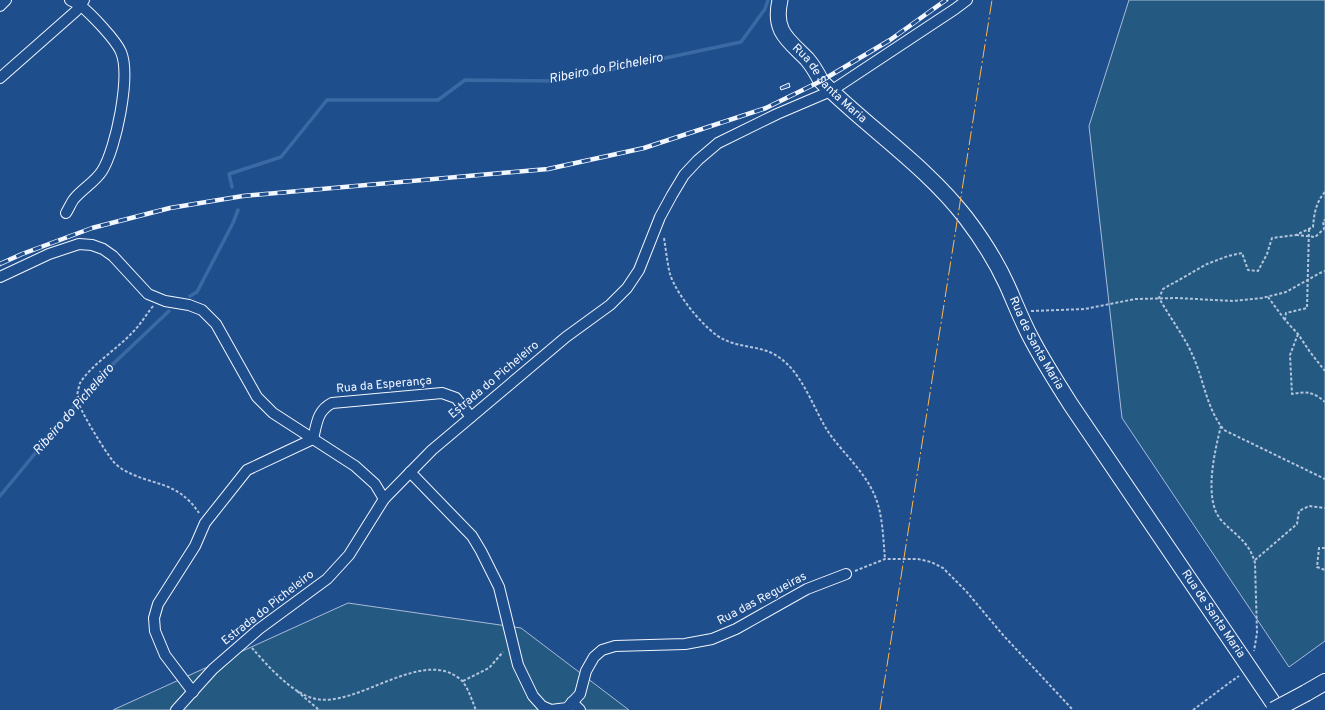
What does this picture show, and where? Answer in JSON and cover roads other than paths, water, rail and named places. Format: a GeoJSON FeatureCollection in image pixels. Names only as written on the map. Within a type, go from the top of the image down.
{"type":"FeatureCollection","features":[{"type":"Feature","properties":{"kind":"main road"},"geometry":{"type":"LineString","coordinates":[[1274,710],[1325,682]]}},
{"type":"Feature","properties":{"kind":"street"},"geometry":{"type":"LineString","coordinates":[[0,6],[6,0]]}},
{"type":"Feature","properties":{"kind":"street"},"geometry":{"type":"LineString","coordinates":[[66,213],[74,199],[102,172],[108,158],[116,131],[122,96],[124,66],[121,52],[114,40],[82,3],[70,0]]}},
{"type":"Feature","properties":{"kind":"street","name":"Rua de Santa Maria"},"geometry":{"type":"LineString","coordinates":[[780,0],[778,7],[778,22],[783,34],[810,63],[821,81],[922,170],[966,217],[992,257],[1007,284],[1018,312],[1045,363],[1071,405],[1278,710]]}},
{"type":"Feature","properties":{"kind":"street","name":"Estrada do Picheleiro"},"geometry":{"type":"LineString","coordinates":[[176,710],[213,669],[259,629],[332,574],[349,555],[384,499],[432,450],[566,337],[610,305],[627,288],[639,270],[660,217],[684,176],[698,160],[718,143],[777,114],[831,91],[955,9],[966,0]]}},
{"type":"Feature","properties":{"kind":"street"},"geometry":{"type":"LineString","coordinates":[[0,78],[69,18],[82,3]]}},
{"type":"Feature","properties":{"kind":"street"},"geometry":{"type":"LineString","coordinates":[[0,277],[49,254],[79,244],[92,245],[103,249],[113,256],[148,294],[164,301],[189,305],[202,310],[216,324],[257,397],[273,413],[355,466],[375,484],[384,499]]}},
{"type":"Feature","properties":{"kind":"street","name":"Rua da Esperança"},"geometry":{"type":"LineString","coordinates":[[313,439],[318,417],[324,407],[332,403],[442,393],[456,398],[471,417]]}},
{"type":"Feature","properties":{"kind":"street"},"geometry":{"type":"LineString","coordinates":[[193,692],[165,655],[156,631],[154,618],[158,604],[195,546],[205,523],[247,470],[313,439]]}},
{"type":"Feature","properties":{"kind":"street"},"geometry":{"type":"LineString","coordinates":[[410,472],[472,536],[481,550],[499,588],[518,665],[533,696],[542,706],[551,710],[567,708],[572,702],[580,710]]}},
{"type":"Feature","properties":{"kind":"street","name":"Rua das Regueiras"},"geometry":{"type":"LineString","coordinates":[[572,702],[580,694],[586,671],[594,657],[602,650],[615,646],[685,644],[712,639],[736,629],[808,589],[846,574]]}},
{"type":"Feature","properties":{"kind":"waterway","name":"Ribeiro do Picheleiro"},"geometry":{"type":"LineString","coordinates":[[232,187],[229,174],[281,157],[327,100],[438,100],[465,80],[557,81],[741,42],[765,9],[768,0]]}},
{"type":"Feature","properties":{"kind":"waterway"},"geometry":{"type":"LineString","coordinates":[[190,296],[197,292],[233,223],[238,210]]}},
{"type":"Feature","properties":{"kind":"waterway","name":"Ribeiro do Picheleiro"},"geometry":{"type":"LineString","coordinates":[[0,496],[94,382],[169,311]]}},
{"type":"Feature","properties":{"kind":"railway"},"geometry":{"type":"LineString","coordinates":[[0,264],[22,254],[92,228],[170,208],[243,196],[548,169],[644,148],[766,108],[821,81],[890,40],[946,0]]}}]}
